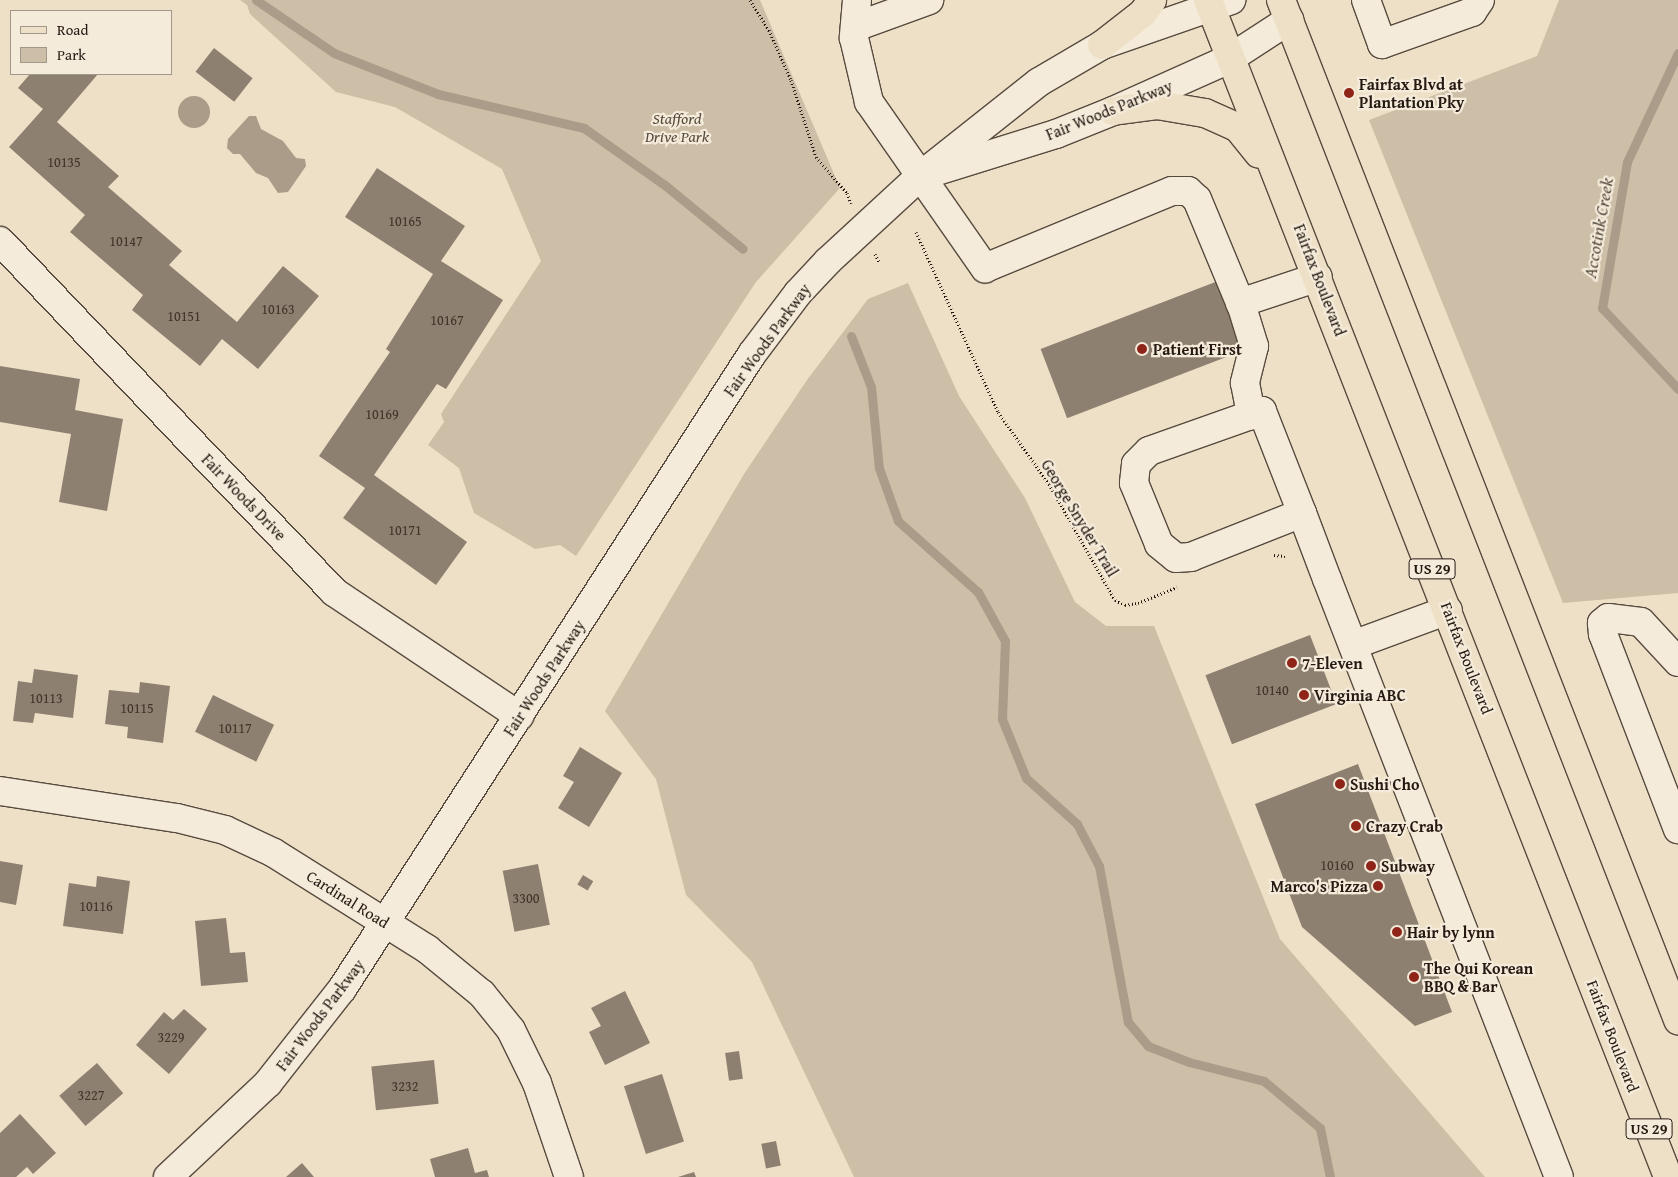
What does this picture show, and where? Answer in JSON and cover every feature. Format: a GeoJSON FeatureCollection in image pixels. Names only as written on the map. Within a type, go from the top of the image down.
{"type":"FeatureCollection","features":[{"type":"Feature","properties":{"kind":"main road"},"geometry":{"type":"LineString","coordinates":[[1102,45],[1143,13],[1152,0]]}},
{"type":"Feature","properties":{"kind":"main road","name":"Fairfax Boulevard"},"geometry":{"type":"LineString","coordinates":[[1217,3],[1229,59],[1281,181],[1668,1177]]}},
{"type":"Feature","properties":{"kind":"main road"},"geometry":{"type":"LineString","coordinates":[[1285,10],[1673,990],[1678,1020]]}},
{"type":"Feature","properties":{"kind":"main road"},"geometry":{"type":"LineString","coordinates":[[1113,111],[1157,105],[1204,113],[1238,128],[1281,181]]}},
{"type":"Feature","properties":{"kind":"street"},"geometry":{"type":"LineString","coordinates":[[856,0],[854,38],[858,67],[869,102],[919,177],[985,268],[1172,191],[1188,192],[1196,199],[1240,303],[1254,346],[1245,383],[1251,415]]}},
{"type":"Feature","properties":{"kind":"street"},"geometry":{"type":"LineString","coordinates":[[855,27],[929,0]]}},
{"type":"Feature","properties":{"kind":"street"},"geometry":{"type":"LineString","coordinates":[[1366,0],[1382,44],[1472,12],[1480,0]]}},
{"type":"Feature","properties":{"kind":"street","name":"Fair Woods Parkway"},"geometry":{"type":"LineString","coordinates":[[168,1177],[268,1083],[307,1037],[387,922],[752,354],[798,293],[828,260],[919,177],[1039,82],[1102,45],[1217,3]]}},
{"type":"Feature","properties":{"kind":"street","name":"Fair Woods Parkway"},"geometry":{"type":"LineString","coordinates":[[919,177],[1056,134],[1113,111],[1229,59],[1285,10]]}},
{"type":"Feature","properties":{"kind":"street","name":"Fair Woods Drive"},"geometry":{"type":"LineString","coordinates":[[0,241],[334,592],[519,716]]}},
{"type":"Feature","properties":{"kind":"street"},"geometry":{"type":"LineString","coordinates":[[1240,303],[1318,277]]}},
{"type":"Feature","properties":{"kind":"street"},"geometry":{"type":"LineString","coordinates":[[1302,513],[1191,557],[1176,558],[1159,544],[1134,483],[1136,464],[1149,451],[1262,411],[1302,513],[1559,1177]]}},
{"type":"Feature","properties":{"kind":"street"},"geometry":{"type":"LineString","coordinates":[[1353,645],[1448,610]]}},
{"type":"Feature","properties":{"kind":"street"},"geometry":{"type":"LineString","coordinates":[[1678,662],[1641,622],[1608,618],[1602,623],[1603,634],[1678,829]]}},
{"type":"Feature","properties":{"kind":"street","name":"Cardinal Road"},"geometry":{"type":"LineString","coordinates":[[0,791],[177,818],[225,830],[274,853],[387,922],[427,949],[482,994],[511,1030],[530,1064],[570,1177]]}},
{"type":"Feature","properties":{"kind":"path"},"geometry":{"type":"LineString","coordinates":[[750,0],[769,30],[791,80],[816,157],[847,193]]}},
{"type":"Feature","properties":{"kind":"path","name":"George Snyder Trail"},"geometry":{"type":"LineString","coordinates":[[916,232],[998,412],[1048,484],[1115,600],[1125,605],[1138,603],[1182,585]]}},
{"type":"Feature","properties":{"kind":"path"},"geometry":{"type":"LineString","coordinates":[[1266,555],[1285,556]]}},
{"type":"Feature","properties":{"kind":"green space","name":"Stafford Drive Park"},"geometry":{"type":"Polygon","coordinates":[[[240,0],[760,0],[840,188],[756,282],[576,556],[560,545],[535,549],[474,513],[459,468],[428,445],[444,422],[441,414],[541,261],[502,169],[395,107],[336,92],[250,14],[247,5],[240,0]]]}},
{"type":"Feature","properties":{"kind":"green space"},"geometry":{"type":"Polygon","coordinates":[[[1559,0],[1678,0],[1678,593],[1563,603],[1369,120],[1537,56],[1559,0]]]}},
{"type":"Feature","properties":{"kind":"green space"},"geometry":{"type":"Polygon","coordinates":[[[908,283],[959,396],[1025,498],[1075,602],[1106,626],[1154,626],[1280,939],[1485,1177],[854,1177],[752,962],[686,895],[656,779],[605,711],[744,474],[807,380],[868,299],[908,283]]]}},
{"type":"Feature","properties":{"kind":"shaded area"},"geometry":{"type":"Polygon","coordinates":[[[194,96],[200,97],[205,101],[209,106],[209,118],[205,123],[200,127],[194,128],[188,127],[183,123],[179,118],[178,112],[179,106],[183,101],[188,97],[194,96]]]}},
{"type":"Feature","properties":{"kind":"shaded area"},"geometry":{"type":"Polygon","coordinates":[[[249,116],[256,116],[261,129],[283,141],[296,158],[305,159],[306,166],[288,192],[278,193],[268,178],[256,173],[240,154],[233,154],[227,148],[228,139],[249,116]]]}},
{"type":"Feature","properties":{"kind":"building"},"geometry":{"type":"Polygon","coordinates":[[[214,48],[253,78],[234,102],[196,72],[214,48]]]}},
{"type":"Feature","properties":{"kind":"building"},"geometry":{"type":"Polygon","coordinates":[[[29,75],[97,75],[57,122],[119,176],[108,187],[182,251],[169,265],[237,322],[283,266],[319,296],[258,369],[222,339],[200,366],[132,310],[143,295],[70,232],[85,215],[9,147],[43,109],[18,88],[29,75]]]}},
{"type":"Feature","properties":{"kind":"building"},"geometry":{"type":"Polygon","coordinates":[[[377,168],[465,226],[441,261],[503,300],[446,389],[437,384],[374,475],[467,542],[436,585],[343,518],[365,488],[319,456],[390,352],[386,349],[433,274],[345,217],[377,168]]]}},
{"type":"Feature","properties":{"kind":"building","name":"Patient First"},"geometry":{"type":"Polygon","coordinates":[[[1218,281],[1245,350],[1067,418],[1041,349],[1218,281]]]}},
{"type":"Feature","properties":{"kind":"building"},"geometry":{"type":"Polygon","coordinates":[[[0,366],[80,379],[75,410],[123,419],[107,511],[59,502],[71,434],[0,422],[0,366]]]}},
{"type":"Feature","properties":{"kind":"building"},"geometry":{"type":"Polygon","coordinates":[[[1310,635],[1337,704],[1232,744],[1205,675],[1310,635]]]}},
{"type":"Feature","properties":{"kind":"building"},"geometry":{"type":"Polygon","coordinates":[[[34,669],[78,675],[73,718],[35,713],[33,723],[13,721],[18,681],[32,683],[34,669]]]}},
{"type":"Feature","properties":{"kind":"building"},"geometry":{"type":"Polygon","coordinates":[[[140,682],[170,686],[163,743],[127,738],[128,727],[105,724],[109,690],[139,693],[140,682]]]}},
{"type":"Feature","properties":{"kind":"building"},"geometry":{"type":"Polygon","coordinates":[[[213,695],[274,725],[256,762],[195,732],[213,695]]]}},
{"type":"Feature","properties":{"kind":"building"},"geometry":{"type":"Polygon","coordinates":[[[580,747],[622,773],[589,827],[558,808],[574,782],[563,776],[580,747]]]}},
{"type":"Feature","properties":{"kind":"building"},"geometry":{"type":"Polygon","coordinates":[[[1358,764],[1452,1012],[1415,1026],[1302,927],[1255,804],[1358,764]]]}},
{"type":"Feature","properties":{"kind":"building"},"geometry":{"type":"Polygon","coordinates":[[[0,861],[23,865],[16,905],[0,902],[0,861]]]}},
{"type":"Feature","properties":{"kind":"building"},"geometry":{"type":"Polygon","coordinates":[[[538,864],[550,925],[514,932],[503,871],[538,864]]]}},
{"type":"Feature","properties":{"kind":"building"},"geometry":{"type":"Polygon","coordinates":[[[583,875],[593,881],[588,891],[577,884],[583,875]]]}},
{"type":"Feature","properties":{"kind":"building"},"geometry":{"type":"Polygon","coordinates":[[[97,876],[130,881],[123,934],[63,926],[69,883],[96,887],[97,876]]]}},
{"type":"Feature","properties":{"kind":"building"},"geometry":{"type":"Polygon","coordinates":[[[226,918],[230,953],[245,952],[248,982],[201,986],[195,921],[226,918]]]}},
{"type":"Feature","properties":{"kind":"building"},"geometry":{"type":"Polygon","coordinates":[[[625,991],[650,1043],[605,1065],[589,1032],[601,1026],[591,1008],[625,991]]]}},
{"type":"Feature","properties":{"kind":"building"},"geometry":{"type":"Polygon","coordinates":[[[184,1009],[207,1029],[169,1074],[136,1045],[164,1012],[173,1020],[184,1009]]]}},
{"type":"Feature","properties":{"kind":"building"},"geometry":{"type":"Polygon","coordinates":[[[739,1051],[743,1079],[729,1081],[725,1053],[739,1051]]]}},
{"type":"Feature","properties":{"kind":"building"},"geometry":{"type":"Polygon","coordinates":[[[434,1060],[439,1104],[376,1110],[371,1067],[434,1060]]]}},
{"type":"Feature","properties":{"kind":"building"},"geometry":{"type":"Polygon","coordinates":[[[97,1063],[123,1093],[86,1126],[59,1096],[97,1063]]]}},
{"type":"Feature","properties":{"kind":"building"},"geometry":{"type":"Polygon","coordinates":[[[662,1074],[684,1142],[646,1154],[624,1086],[662,1074]]]}},
{"type":"Feature","properties":{"kind":"building"},"geometry":{"type":"Polygon","coordinates":[[[20,1114],[56,1153],[33,1174],[27,1167],[16,1177],[0,1177],[0,1133],[20,1114]]]}},
{"type":"Feature","properties":{"kind":"building"},"geometry":{"type":"Polygon","coordinates":[[[776,1141],[781,1166],[766,1168],[761,1144],[776,1141]]]}},
{"type":"Feature","properties":{"kind":"building"},"geometry":{"type":"Polygon","coordinates":[[[468,1148],[475,1173],[487,1170],[489,1177],[435,1177],[430,1159],[468,1148]]]}},
{"type":"Feature","properties":{"kind":"building"},"geometry":{"type":"Polygon","coordinates":[[[302,1163],[314,1177],[286,1177],[302,1163]]]}},
{"type":"Feature","properties":{"kind":"building"},"geometry":{"type":"Polygon","coordinates":[[[694,1172],[696,1177],[678,1177],[694,1172]]]}},
{"type":"Feature","properties":{"kind":"waterway"},"geometry":{"type":"LineString","coordinates":[[256,0],[334,53],[438,94],[584,128],[666,186],[743,249]]}},
{"type":"Feature","properties":{"kind":"waterway","name":"Accotink Creek"},"geometry":{"type":"LineString","coordinates":[[1678,53],[1627,162],[1602,308],[1678,389]]}},
{"type":"Feature","properties":{"kind":"waterway"},"geometry":{"type":"LineString","coordinates":[[851,336],[871,387],[879,468],[898,521],[978,592],[1005,641],[1002,719],[1026,778],[1077,824],[1099,866],[1128,1022],[1148,1046],[1189,1062],[1264,1081],[1320,1128],[1330,1177]]}},
{"type":"Feature","properties":{"kind":"place","name":"Fairfax Blvd at Plantation Pky"},"geometry":{"type":"Point","coordinates":[1349,93]}},
{"type":"Feature","properties":{"kind":"place","name":"Patient First"},"geometry":{"type":"Point","coordinates":[1142,349]}},
{"type":"Feature","properties":{"kind":"place","name":"7-Eleven"},"geometry":{"type":"Point","coordinates":[1292,663]}},
{"type":"Feature","properties":{"kind":"place","name":"Virginia ABC"},"geometry":{"type":"Point","coordinates":[1304,695]}},
{"type":"Feature","properties":{"kind":"place","name":"Sushi Cho"},"geometry":{"type":"Point","coordinates":[1340,784]}},
{"type":"Feature","properties":{"kind":"place","name":"Crazy Crab"},"geometry":{"type":"Point","coordinates":[1356,826]}},
{"type":"Feature","properties":{"kind":"place","name":"Subway"},"geometry":{"type":"Point","coordinates":[1371,866]}},
{"type":"Feature","properties":{"kind":"place","name":"Marco's Pizza"},"geometry":{"type":"Point","coordinates":[1378,886]}},
{"type":"Feature","properties":{"kind":"place","name":"Hair by lynn"},"geometry":{"type":"Point","coordinates":[1397,932]}},
{"type":"Feature","properties":{"kind":"place","name":"The Qui Korean BBQ & Bar"},"geometry":{"type":"Point","coordinates":[1414,977]}}]}
